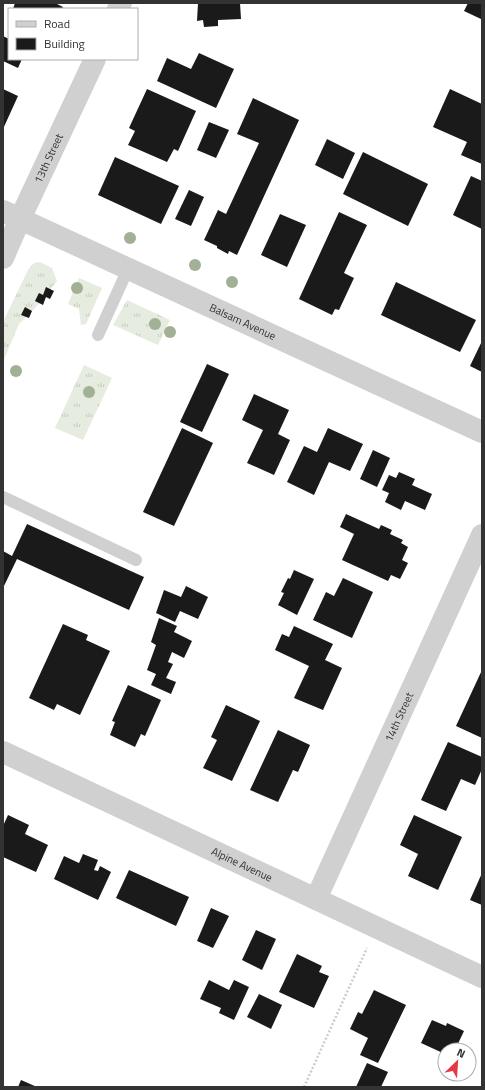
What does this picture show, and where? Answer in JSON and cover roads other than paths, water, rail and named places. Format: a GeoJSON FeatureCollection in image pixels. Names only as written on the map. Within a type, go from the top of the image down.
{"type":"FeatureCollection","features":[{"type":"Feature","properties":{"kind":"street","name":"13th Street"},"geometry":{"type":"LineString","coordinates":[[3,258],[12,215],[94,60]]}},
{"type":"Feature","properties":{"kind":"street","name":"Balsam Avenue"},"geometry":{"type":"LineString","coordinates":[[12,215],[482,432]]}},
{"type":"Feature","properties":{"kind":"street","name":"14th Street"},"geometry":{"type":"LineString","coordinates":[[316,899],[482,535]]}},
{"type":"Feature","properties":{"kind":"street","name":"Alpine Avenue"},"geometry":{"type":"LineString","coordinates":[[3,752],[482,977]]}},
{"type":"Feature","properties":{"kind":"lane"},"geometry":{"type":"LineString","coordinates":[[98,335],[128,269]]}},
{"type":"Feature","properties":{"kind":"lane"},"geometry":{"type":"LineString","coordinates":[[3,497],[136,560]]}}]}
